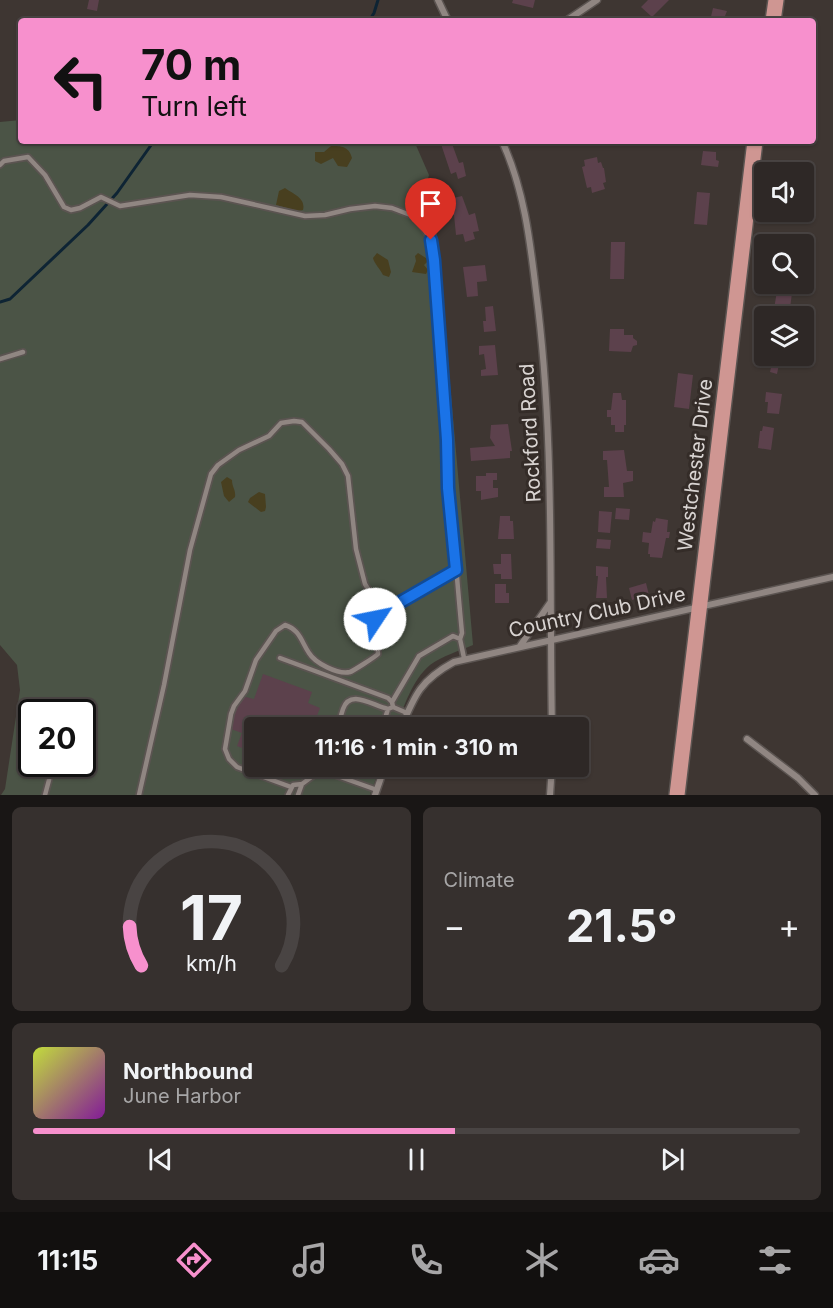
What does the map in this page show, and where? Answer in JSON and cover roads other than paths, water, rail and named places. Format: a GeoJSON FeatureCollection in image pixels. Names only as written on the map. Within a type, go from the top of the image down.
{"type":"FeatureCollection","features":[{"type":"Feature","properties":{"kind":"main road"},"geometry":{"type":"LineString","coordinates":[[773,18],[776,0]]}},
{"type":"Feature","properties":{"kind":"main road","name":"Westchester Drive"},"geometry":{"type":"LineString","coordinates":[[677,795],[755,144]]}},
{"type":"Feature","properties":{"kind":"street"},"geometry":{"type":"LineString","coordinates":[[438,0],[447,18]]}},
{"type":"Feature","properties":{"kind":"street"},"geometry":{"type":"LineString","coordinates":[[570,18],[597,0]]}},
{"type":"Feature","properties":{"kind":"street","name":"Rockford Road"},"geometry":{"type":"LineString","coordinates":[[503,144],[518,183],[527,219],[542,331],[549,432],[552,717]]}},
{"type":"Feature","properties":{"kind":"street","name":"Country Club Drive"},"geometry":{"type":"LineString","coordinates":[[405,717],[420,687],[428,679],[464,658],[833,577]]}},
{"type":"Feature","properties":{"kind":"street"},"geometry":{"type":"LineString","coordinates":[[520,646],[550,603]]}},
{"type":"Feature","properties":{"kind":"street"},"geometry":{"type":"LineString","coordinates":[[747,739],[798,778],[815,795]]}},
{"type":"Feature","properties":{"kind":"street"},"geometry":{"type":"LineString","coordinates":[[376,793],[381,777]]}},
{"type":"Feature","properties":{"kind":"street"},"geometry":{"type":"LineString","coordinates":[[550,795],[551,777]]}},
{"type":"Feature","properties":{"kind":"lane"},"geometry":{"type":"LineString","coordinates":[[0,165],[4,161],[28,157],[45,175],[64,207],[71,210],[80,208],[93,199],[105,198],[120,206],[190,195],[221,197],[305,216],[325,215],[375,206],[392,208],[413,216],[431,240],[434,260],[447,440],[448,488],[462,633],[460,639],[464,658]]}},
{"type":"Feature","properties":{"kind":"lane"},"geometry":{"type":"LineString","coordinates":[[0,359],[23,352]]}},
{"type":"Feature","properties":{"kind":"lane"},"geometry":{"type":"LineString","coordinates":[[139,795],[164,685],[190,550],[211,474],[218,465],[239,450],[269,436],[281,423],[294,421],[302,422],[336,457],[348,476],[356,549],[364,584],[376,602],[378,654],[349,672],[342,672],[317,662],[309,653],[299,634],[293,628],[285,625],[276,631],[256,660],[246,691],[234,706],[231,714],[225,749],[229,759],[237,767],[291,787]]}},
{"type":"Feature","properties":{"kind":"lane"},"geometry":{"type":"LineString","coordinates":[[376,614],[456,570]]}},
{"type":"Feature","properties":{"kind":"lane"},"geometry":{"type":"LineString","coordinates":[[386,717],[419,656],[453,636],[460,639]]}},
{"type":"Feature","properties":{"kind":"lane"},"geometry":{"type":"LineString","coordinates":[[280,658],[388,698],[391,706]]}},
{"type":"Feature","properties":{"kind":"lane"},"geometry":{"type":"LineString","coordinates":[[341,717],[346,701],[356,698],[391,706],[407,713]]}},
{"type":"Feature","properties":{"kind":"lane"},"geometry":{"type":"LineString","coordinates":[[45,795],[49,777]]}},
{"type":"Feature","properties":{"kind":"lane"},"geometry":{"type":"LineString","coordinates":[[298,795],[302,784],[311,777]]}},
{"type":"Feature","properties":{"kind":"lane"},"geometry":{"type":"LineString","coordinates":[[341,777],[376,793]]}},
{"type":"Feature","properties":{"kind":"lane"},"geometry":{"type":"LineString","coordinates":[[288,795],[293,784],[302,784]]}},
{"type":"Feature","properties":{"kind":"waterway"},"geometry":{"type":"LineString","coordinates":[[371,18],[378,0]]}},
{"type":"Feature","properties":{"kind":"waterway"},"geometry":{"type":"LineString","coordinates":[[0,302],[10,299],[88,225],[117,193],[152,144]]}}]}
